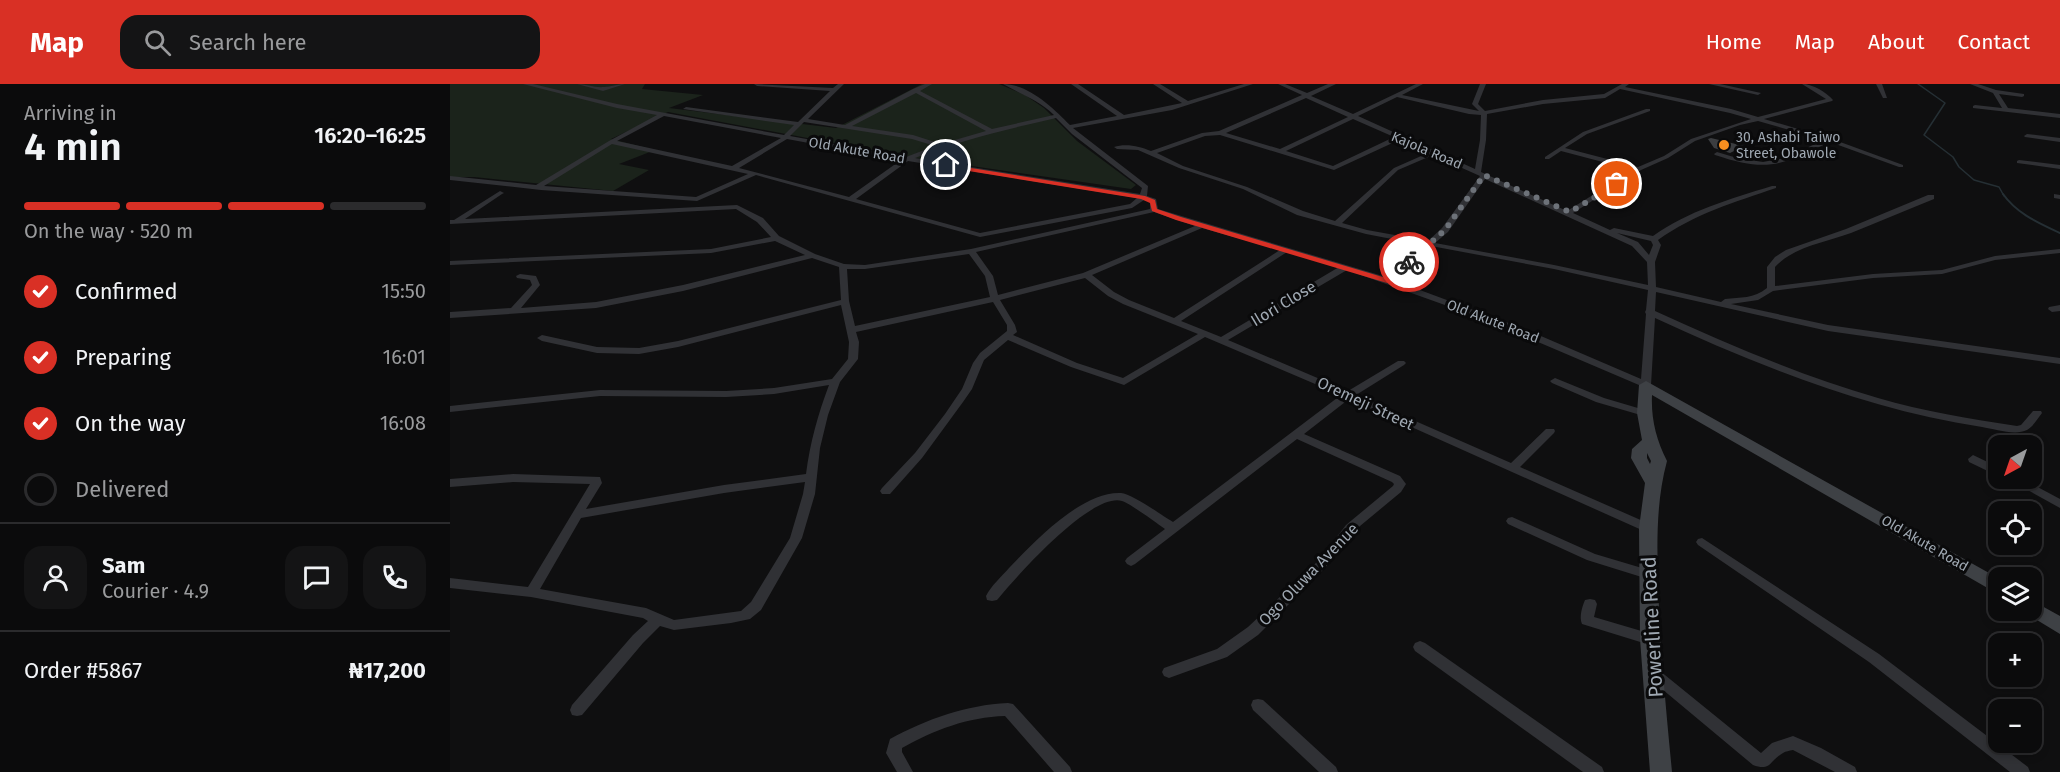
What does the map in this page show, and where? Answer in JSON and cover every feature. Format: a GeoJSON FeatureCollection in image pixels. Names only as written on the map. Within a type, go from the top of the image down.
{"type":"FeatureCollection","features":[{"type":"Feature","properties":{"kind":"street","name":"Old Akute Road"},"geometry":{"type":"LineString","coordinates":[[526,84],[595,102],[784,137],[1143,197]]}},
{"type":"Feature","properties":{"kind":"street"},"geometry":{"type":"LineString","coordinates":[[580,84],[603,89],[622,84]]}},
{"type":"Feature","properties":{"kind":"street"},"geometry":{"type":"LineString","coordinates":[[757,84],[834,90]]}},
{"type":"Feature","properties":{"kind":"street"},"geometry":{"type":"LineString","coordinates":[[734,168],[784,137],[841,84]]}},
{"type":"Feature","properties":{"kind":"street"},"geometry":{"type":"LineString","coordinates":[[846,127],[929,84]]}},
{"type":"Feature","properties":{"kind":"street"},"geometry":{"type":"LineString","coordinates":[[611,142],[755,173],[980,236],[1132,206],[1143,197],[1146,187],[1142,182],[1111,163],[1058,116],[1025,92],[1006,84]]}},
{"type":"Feature","properties":{"kind":"street"},"geometry":{"type":"LineString","coordinates":[[1074,84],[1124,118]]}},
{"type":"Feature","properties":{"kind":"street"},"geometry":{"type":"LineString","coordinates":[[1156,84],[1188,104]]}},
{"type":"Feature","properties":{"kind":"street"},"geometry":{"type":"LineString","coordinates":[[1068,127],[1188,104],[1250,84]]}},
{"type":"Feature","properties":{"kind":"street","name":"Kajola Road"},"geometry":{"type":"LineString","coordinates":[[1281,84],[1397,138],[1570,212],[1635,244],[1651,262]]}},
{"type":"Feature","properties":{"kind":"street"},"geometry":{"type":"LineString","coordinates":[[1151,153],[1204,134],[1220,133],[1310,96],[1333,84]]}},
{"type":"Feature","properties":{"kind":"street"},"geometry":{"type":"LineString","coordinates":[[1280,152],[1420,84]]}},
{"type":"Feature","properties":{"kind":"street"},"geometry":{"type":"LineString","coordinates":[[1387,281],[1431,245],[1460,211],[1481,173],[1484,113],[1475,104],[1483,84]]}},
{"type":"Feature","properties":{"kind":"street"},"geometry":{"type":"LineString","coordinates":[[1712,84],[1758,93]]}},
{"type":"Feature","properties":{"kind":"street"},"geometry":{"type":"LineString","coordinates":[[1570,212],[1639,169],[1666,157],[1692,141],[1758,118],[1830,100],[1804,84]]}},
{"type":"Feature","properties":{"kind":"street"},"geometry":{"type":"LineString","coordinates":[[1879,84],[1885,97]]}},
{"type":"Feature","properties":{"kind":"street"},"geometry":{"type":"LineString","coordinates":[[1974,84],[1995,92],[2022,95]]}},
{"type":"Feature","properties":{"kind":"street"},"geometry":{"type":"LineString","coordinates":[[1398,96],[1469,112],[1484,113],[1543,102],[1605,96],[1624,86],[1758,118],[1830,140],[1901,166]]}},
{"type":"Feature","properties":{"kind":"street"},"geometry":{"type":"LineString","coordinates":[[915,90],[991,131]]}},
{"type":"Feature","properties":{"kind":"street"},"geometry":{"type":"LineString","coordinates":[[1995,92],[2006,110]]}},
{"type":"Feature","properties":{"kind":"street"},"geometry":{"type":"LineString","coordinates":[[1975,107],[2060,116]]}},
{"type":"Feature","properties":{"kind":"street"},"geometry":{"type":"LineString","coordinates":[[686,109],[846,127],[912,137],[940,147]]}},
{"type":"Feature","properties":{"kind":"street"},"geometry":{"type":"LineString","coordinates":[[1547,158],[1585,133],[1648,110]]}},
{"type":"Feature","properties":{"kind":"street"},"geometry":{"type":"LineString","coordinates":[[537,187],[611,142],[663,114]]}},
{"type":"Feature","properties":{"kind":"street"},"geometry":{"type":"LineString","coordinates":[[849,200],[907,159],[991,131],[1058,116]]}},
{"type":"Feature","properties":{"kind":"street"},"geometry":{"type":"LineString","coordinates":[[1220,133],[1329,167],[1340,168],[1366,152],[1397,138]]}},
{"type":"Feature","properties":{"kind":"street"},"geometry":{"type":"LineString","coordinates":[[2027,136],[2060,140]]}},
{"type":"Feature","properties":{"kind":"street"},"geometry":{"type":"LineString","coordinates":[[1717,154],[1750,165],[1774,164],[1830,140]]}},
{"type":"Feature","properties":{"kind":"street"},"geometry":{"type":"LineString","coordinates":[[1117,147],[1139,148],[1181,167],[1245,188],[1300,213],[1336,224],[1431,245],[1554,267],[1828,328],[2060,361]]}},
{"type":"Feature","properties":{"kind":"street"},"geometry":{"type":"LineString","coordinates":[[1560,149],[1639,169]]}},
{"type":"Feature","properties":{"kind":"street"},"geometry":{"type":"LineString","coordinates":[[1336,224],[1396,169],[1432,153]]}},
{"type":"Feature","properties":{"kind":"street"},"geometry":{"type":"LineString","coordinates":[[2019,162],[2060,167]]}},
{"type":"Feature","properties":{"kind":"street"},"geometry":{"type":"LineString","coordinates":[[450,178],[697,199],[755,173]]}},
{"type":"Feature","properties":{"kind":"street"},"geometry":{"type":"LineString","coordinates":[[1603,228],[1654,239],[1677,224],[1774,187]]}},
{"type":"Feature","properties":{"kind":"street"},"geometry":{"type":"LineString","coordinates":[[454,222],[500,193]]}},
{"type":"Feature","properties":{"kind":"street"},"geometry":{"type":"LineString","coordinates":[[454,222],[731,206],[744,209],[760,220],[776,238],[812,256],[843,266],[895,264],[971,251],[1154,210],[1153,201],[1143,197]]}},
{"type":"Feature","properties":{"kind":"street"},"geometry":{"type":"LineString","coordinates":[[1718,305],[1754,300],[1765,296],[1771,289],[1771,267],[1789,252],[1849,231],[1931,197]]}},
{"type":"Feature","properties":{"kind":"street","name":"Old Akute Road"},"geometry":{"type":"LineString","coordinates":[[1154,210],[1200,226],[1287,249],[1387,281],[1577,354],[1646,385],[1988,580]]}},
{"type":"Feature","properties":{"kind":"street"},"geometry":{"type":"LineString","coordinates":[[851,330],[995,299],[1086,275],[1200,226]]}},
{"type":"Feature","properties":{"kind":"street"},"geometry":{"type":"LineString","coordinates":[[450,263],[702,252],[776,238]]}},
{"type":"Feature","properties":{"kind":"street"},"geometry":{"type":"LineString","coordinates":[[1646,385],[1649,312],[1653,290],[1651,262],[1657,245],[1654,239]]}},
{"type":"Feature","properties":{"kind":"street"},"geometry":{"type":"LineString","coordinates":[[1175,321],[1287,249]]}},
{"type":"Feature","properties":{"kind":"street"},"geometry":{"type":"LineString","coordinates":[[886,491],[902,475],[951,412],[968,386],[977,362],[984,353],[1007,336],[1012,329],[995,299],[989,276],[971,251]]}},
{"type":"Feature","properties":{"kind":"street"},"geometry":{"type":"LineString","coordinates":[[1771,289],[1862,277],[1942,272],[1995,258],[2060,251]]}},
{"type":"Feature","properties":{"kind":"street"},"geometry":{"type":"LineString","coordinates":[[450,315],[596,304],[695,285],[812,256]]}},
{"type":"Feature","properties":{"kind":"street"},"geometry":{"type":"LineString","coordinates":[[450,583],[531,592],[646,613],[658,620],[675,625],[745,615],[756,606],[796,538],[812,477],[820,426],[835,381],[853,359],[854,342],[845,301],[843,266]]}},
{"type":"Feature","properties":{"kind":"street","name":"Ilori Close"},"geometry":{"type":"LineString","coordinates":[[1222,340],[1344,268]]}},
{"type":"Feature","properties":{"kind":"street","name":"Oremeji Street"},"geometry":{"type":"LineString","coordinates":[[1086,275],[1125,302],[1206,333],[1350,394],[1512,469],[1648,528]]}},
{"type":"Feature","properties":{"kind":"street"},"geometry":{"type":"LineString","coordinates":[[515,309],[536,285],[533,278],[520,276]]}},
{"type":"Feature","properties":{"kind":"street"},"geometry":{"type":"LineString","coordinates":[[542,338],[597,350],[618,352],[648,350],[845,301]]}},
{"type":"Feature","properties":{"kind":"street"},"geometry":{"type":"LineString","coordinates":[[1649,312],[1800,378],[1855,396],[1962,421],[2016,429],[2025,427],[2037,413]]}},
{"type":"Feature","properties":{"kind":"street"},"geometry":{"type":"LineString","coordinates":[[1007,336],[1074,365],[1125,381],[1206,333]]}},
{"type":"Feature","properties":{"kind":"street"},"geometry":{"type":"LineString","coordinates":[[1131,561],[1295,434],[1350,394],[1401,363]]}},
{"type":"Feature","properties":{"kind":"street"},"geometry":{"type":"LineString","coordinates":[[450,409],[600,393],[726,394],[774,391],[835,381]]}},
{"type":"Feature","properties":{"kind":"street"},"geometry":{"type":"LineString","coordinates":[[1555,381],[1600,400],[1644,413]]}},
{"type":"Feature","properties":{"kind":"street","name":"Powerline Road"},"geometry":{"type":"LineString","coordinates":[[1646,385],[1644,413],[1650,442],[1659,461],[1653,483],[1648,528],[1648,574],[1650,639],[1661,772]]}},
{"type":"Feature","properties":{"kind":"street"},"geometry":{"type":"LineString","coordinates":[[1512,469],[1550,431]]}},
{"type":"Feature","properties":{"kind":"street","name":"Ogo Oluwa Avenue"},"geometry":{"type":"LineString","coordinates":[[1169,672],[1222,653],[1253,631],[1321,565],[1350,528],[1400,484],[1396,479],[1295,434]]}},
{"type":"Feature","properties":{"kind":"street"},"geometry":{"type":"LineString","coordinates":[[1973,459],[1988,467]]}},
{"type":"Feature","properties":{"kind":"street"},"geometry":{"type":"LineString","coordinates":[[576,515],[724,489],[812,477]]}},
{"type":"Feature","properties":{"kind":"street"},"geometry":{"type":"LineString","coordinates":[[450,492],[454,482],[513,478],[596,480],[531,592]]}},
{"type":"Feature","properties":{"kind":"street"},"geometry":{"type":"LineString","coordinates":[[2032,489],[2060,504]]}},
{"type":"Feature","properties":{"kind":"street"},"geometry":{"type":"LineString","coordinates":[[992,596],[1026,557],[1070,519],[1107,497],[1123,496],[1173,528]]}},
{"type":"Feature","properties":{"kind":"street"},"geometry":{"type":"LineString","coordinates":[[1512,521],[1591,557],[1648,574]]}},
{"type":"Feature","properties":{"kind":"street"},"geometry":{"type":"LineString","coordinates":[[1702,542],[1874,658],[2022,772]]}},
{"type":"Feature","properties":{"kind":"street"},"geometry":{"type":"LineString","coordinates":[[1590,604],[1587,620],[1650,639]]}},
{"type":"Feature","properties":{"kind":"street"},"geometry":{"type":"LineString","coordinates":[[2042,614],[2060,626]]}},
{"type":"Feature","properties":{"kind":"street"},"geometry":{"type":"LineString","coordinates":[[577,710],[638,639],[658,620]]}},
{"type":"Feature","properties":{"kind":"street"},"geometry":{"type":"LineString","coordinates":[[1420,647],[1596,772]]}},
{"type":"Feature","properties":{"kind":"street"},"geometry":{"type":"LineString","coordinates":[[1654,675],[1758,760],[1765,760],[1777,748],[1793,743],[1849,772]]}},
{"type":"Feature","properties":{"kind":"street"},"geometry":{"type":"LineString","coordinates":[[1258,705],[1330,772]]}},
{"type":"Feature","properties":{"kind":"street"},"geometry":{"type":"LineString","coordinates":[[905,772],[894,753],[895,744],[913,734],[982,709],[1008,709],[1064,772]]}},
{"type":"Feature","properties":{"kind":"shaded area"},"geometry":{"type":"Polygon","coordinates":[[[450,84],[645,84],[642,89],[703,95],[669,108],[836,128],[922,84],[999,84],[1025,95],[1044,108],[1077,141],[1136,185],[1131,189],[909,157],[668,112],[611,139],[655,150],[619,164],[649,170],[613,191],[474,177],[450,177],[450,84]]]}},
{"type":"Feature","properties":{"kind":"building","name":"30, Ashabi Taiwo Street, Obawole"},"geometry":{"type":"Polygon","coordinates":[[[1708,139],[1744,146],[1730,153],[1714,148],[1708,139]]]}},
{"type":"Feature","properties":{"kind":"waterway"},"geometry":{"type":"LineString","coordinates":[[1918,84],[1945,103],[1924,135],[1953,157],[1959,167],[1974,180],[1999,187],[2004,196]]}},
{"type":"Feature","properties":{"kind":"waterway"},"geometry":{"type":"LineString","coordinates":[[2003,194],[2015,207],[2036,222],[2060,233]]}},
{"type":"Feature","properties":{"kind":"way so far"},"geometry":{"type":"LineString","coordinates":[[1409,262],[1431,245],[1445,230],[1484,175],[1570,212],[1617,184]]}},
{"type":"Feature","properties":{"kind":"place","name":"30, Ashabi Taiwo Street, Obawole"},"geometry":{"type":"Point","coordinates":[1724,145]}},
{"type":"Feature","properties":{"kind":"route"},"geometry":{"type":"LineString","coordinates":[[946,165],[1143,197],[1153,201],[1154,210],[1179,219],[1287,249],[1387,281],[1409,262]]}}]}
